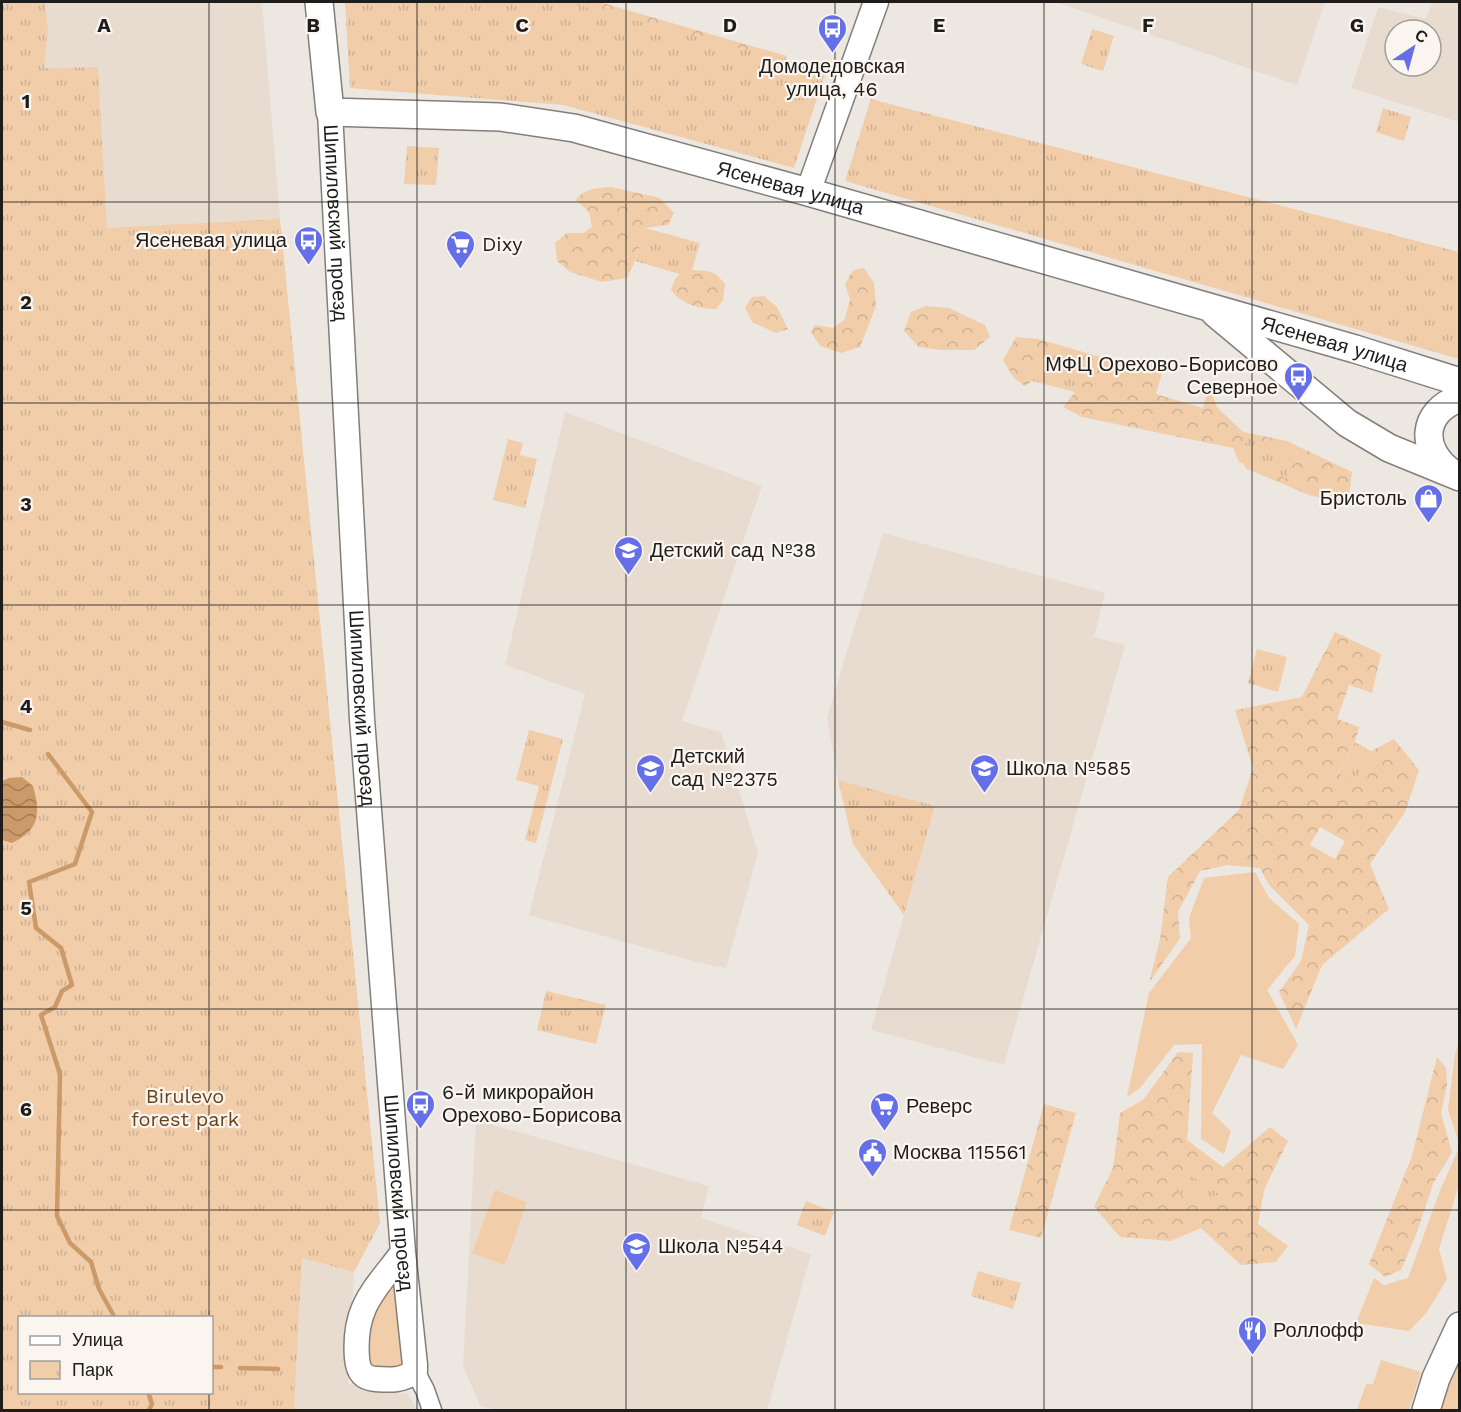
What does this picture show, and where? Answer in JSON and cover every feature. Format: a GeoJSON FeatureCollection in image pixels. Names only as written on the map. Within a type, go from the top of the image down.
{"type":"FeatureCollection","features":[{"type":"Feature","properties":{"kind":"main road","name":"Шипиловский проезд"},"geometry":{"type":"LineString","coordinates":[[319,2],[330,112]]}},
{"type":"Feature","properties":{"kind":"main road","name":"Ясеневая улица"},"geometry":{"type":"LineString","coordinates":[[330,112],[500,117],[574,128],[808,192],[1460,381]]}},
{"type":"Feature","properties":{"kind":"main road","name":"Ясеневая улица"},"geometry":{"type":"LineString","coordinates":[[1210,308],[1347,423],[1389,448],[1459,477]]}},
{"type":"Feature","properties":{"kind":"main road"},"geometry":{"type":"LineString","coordinates":[[1459,477],[1446,469],[1435,454],[1428,438],[1429,423],[1437,411],[1450,401],[1460,398]]}},
{"type":"Feature","properties":{"kind":"main road"},"geometry":{"type":"LineString","coordinates":[[1426,1410],[1436,1378],[1460,1326]]}},
{"type":"Feature","properties":{"kind":"street"},"geometry":{"type":"LineString","coordinates":[[808,192],[876,2]]}},
{"type":"Feature","properties":{"kind":"street","name":"Шипиловский проезд"},"geometry":{"type":"LineString","coordinates":[[330,112],[363,730],[403,1252],[415,1371],[432,1410]]}},
{"type":"Feature","properties":{"kind":"street"},"geometry":{"type":"LineString","coordinates":[[403,1252],[362,1310],[355,1337],[358,1367],[364,1376],[370,1379],[395,1380],[415,1371]]}},
{"type":"Feature","properties":{"kind":"shaded area"},"geometry":{"type":"Polygon","coordinates":[[[45,2],[262,2],[280,219],[107,229],[98,67],[44,68],[48,29],[45,2]]]}},
{"type":"Feature","properties":{"kind":"shaded area"},"geometry":{"type":"Polygon","coordinates":[[[1056,2],[1325,2],[1297,85],[1056,2]]]}},
{"type":"Feature","properties":{"kind":"shaded area"},"geometry":{"type":"Polygon","coordinates":[[[1432,2],[1459,2],[1459,122],[1351,88],[1378,7],[1422,18],[1383,18],[1383,78],[1443,78],[1443,18],[1426,18],[1432,2]]]}},
{"type":"Feature","properties":{"kind":"shaded area"},"geometry":{"type":"Polygon","coordinates":[[[565,412],[762,486],[682,721],[721,732],[758,853],[726,968],[696,962],[529,915],[585,694],[505,665],[565,412]]]}},
{"type":"Feature","properties":{"kind":"shaded area","name":"Школа №585"},"geometry":{"type":"Polygon","coordinates":[[[883,533],[1105,593],[1094,637],[1125,645],[1004,1065],[871,1030],[935,806],[838,780],[827,717],[883,533]]]}},
{"type":"Feature","properties":{"kind":"shaded area","name":"Школа №544"},"geometry":{"type":"Polygon","coordinates":[[[476,1120],[709,1186],[701,1218],[811,1254],[767,1410],[498,1410],[480,1406],[463,1366],[476,1120]]]}},
{"type":"Feature","properties":{"kind":"shaded area"},"geometry":{"type":"Polygon","coordinates":[[[302,1258],[354,1272],[348,1384],[408,1394],[417,1410],[294,1410],[302,1258]]]}},
{"type":"Feature","properties":{"kind":"green space","name":"Birulevo forest park"},"geometry":{"type":"Polygon","coordinates":[[[2,2],[45,2],[48,29],[44,68],[98,67],[107,228],[280,219],[380,1223],[354,1272],[302,1258],[294,1410],[2,1410],[2,2]]]}},
{"type":"Feature","properties":{"kind":"green space"},"geometry":{"type":"Polygon","coordinates":[[[345,2],[568,2],[826,71],[794,168],[563,105],[350,88],[345,2]]]}},
{"type":"Feature","properties":{"kind":"green space"},"geometry":{"type":"Polygon","coordinates":[[[525,2],[599,2],[787,56],[783,68],[525,2]]]}},
{"type":"Feature","properties":{"kind":"green space"},"geometry":{"type":"Polygon","coordinates":[[[1092,29],[1114,36],[1103,71],[1081,64],[1092,29]]]}},
{"type":"Feature","properties":{"kind":"green space"},"geometry":{"type":"Polygon","coordinates":[[[871,99],[1459,252],[1459,359],[845,181],[871,99]]]}},
{"type":"Feature","properties":{"kind":"green space"},"geometry":{"type":"Polygon","coordinates":[[[1383,108],[1411,117],[1404,141],[1376,132],[1383,108]]]}},
{"type":"Feature","properties":{"kind":"green space"},"geometry":{"type":"Polygon","coordinates":[[[407,146],[439,148],[436,185],[404,184],[407,146]]]}},
{"type":"Feature","properties":{"kind":"green space"},"geometry":{"type":"Polygon","coordinates":[[[611,187],[660,198],[674,213],[668,225],[645,228],[627,278],[602,282],[570,272],[557,261],[555,243],[567,233],[583,233],[592,227],[589,212],[576,200],[579,196],[592,189],[611,187]]]}},
{"type":"Feature","properties":{"kind":"green space"},"geometry":{"type":"Polygon","coordinates":[[[645,228],[700,243],[690,277],[635,261],[645,228]]]}},
{"type":"Feature","properties":{"kind":"green space"},"geometry":{"type":"Polygon","coordinates":[[[864,268],[874,283],[876,306],[860,347],[841,353],[820,346],[811,332],[815,325],[833,328],[845,319],[850,299],[845,284],[853,270],[864,268]]]}},
{"type":"Feature","properties":{"kind":"green space"},"geometry":{"type":"Polygon","coordinates":[[[692,270],[711,272],[725,284],[723,300],[716,309],[691,305],[671,290],[675,279],[680,274],[690,277],[692,270]]]}},
{"type":"Feature","properties":{"kind":"green space"},"geometry":{"type":"Polygon","coordinates":[[[764,296],[777,307],[788,329],[776,333],[752,322],[745,307],[752,297],[764,296]]]}},
{"type":"Feature","properties":{"kind":"green space"},"geometry":{"type":"Polygon","coordinates":[[[926,306],[949,308],[985,325],[990,337],[974,350],[919,347],[904,331],[911,312],[926,306]]]}},
{"type":"Feature","properties":{"kind":"green space"},"geometry":{"type":"Polygon","coordinates":[[[1016,337],[1038,339],[1118,362],[1143,358],[1162,365],[1156,394],[1203,408],[1209,386],[1217,407],[1243,432],[1287,441],[1352,472],[1348,505],[1309,495],[1245,468],[1244,463],[1286,478],[1248,436],[1239,462],[1233,448],[1082,417],[1063,407],[1075,392],[1038,357],[1032,381],[1025,386],[1014,378],[1003,360],[1016,337]]]}},
{"type":"Feature","properties":{"kind":"green space"},"geometry":{"type":"Polygon","coordinates":[[[1038,357],[1081,368],[1075,392],[1032,381],[1038,357]]]}},
{"type":"Feature","properties":{"kind":"green space"},"geometry":{"type":"Polygon","coordinates":[[[1248,436],[1295,451],[1286,478],[1239,462],[1248,436]]]}},
{"type":"Feature","properties":{"kind":"green space"},"geometry":{"type":"Polygon","coordinates":[[[508,439],[523,443],[520,455],[537,459],[525,508],[493,500],[508,439]]]}},
{"type":"Feature","properties":{"kind":"green space"},"geometry":{"type":"Polygon","coordinates":[[[1335,632],[1381,654],[1372,693],[1349,685],[1337,719],[1359,727],[1355,742],[1338,772],[1354,781],[1371,751],[1394,739],[1419,770],[1405,812],[1370,864],[1389,909],[1322,965],[1296,1029],[1279,992],[1301,961],[1309,925],[1269,885],[1260,868],[1227,865],[1200,871],[1178,912],[1180,938],[1149,983],[1160,939],[1168,877],[1239,810],[1253,768],[1235,710],[1302,697],[1335,632]],[[1320,827],[1310,845],[1335,859],[1345,841],[1320,827]]]}},
{"type":"Feature","properties":{"kind":"green space"},"geometry":{"type":"Polygon","coordinates":[[[1257,649],[1287,657],[1278,692],[1248,683],[1257,649]]]}},
{"type":"Feature","properties":{"kind":"green space"},"geometry":{"type":"Polygon","coordinates":[[[529,730],[563,739],[536,843],[525,840],[539,786],[516,780],[529,730]]]}},
{"type":"Feature","properties":{"kind":"green space"},"geometry":{"type":"Polygon","coordinates":[[[1355,742],[1371,751],[1354,782],[1338,773],[1355,742]]]}},
{"type":"Feature","properties":{"kind":"green space"},"geometry":{"type":"Polygon","coordinates":[[[838,780],[935,806],[904,915],[853,844],[838,780]]]}},
{"type":"Feature","properties":{"kind":"green space"},"geometry":{"type":"Polygon","coordinates":[[[1255,872],[1269,898],[1299,924],[1295,956],[1267,990],[1298,1045],[1283,1069],[1241,1055],[1212,1113],[1231,1131],[1224,1154],[1201,1139],[1202,1044],[1174,1045],[1140,1088],[1127,1097],[1149,993],[1191,938],[1189,918],[1204,878],[1255,872]]]}},
{"type":"Feature","properties":{"kind":"green space"},"geometry":{"type":"Polygon","coordinates":[[[546,991],[606,1005],[596,1044],[537,1030],[546,991]]]}},
{"type":"Feature","properties":{"kind":"green space"},"geometry":{"type":"Polygon","coordinates":[[[1460,1041],[1459,1143],[1448,1110],[1460,1041]]]}},
{"type":"Feature","properties":{"kind":"green space"},"geometry":{"type":"Polygon","coordinates":[[[1178,1052],[1193,1053],[1187,1140],[1223,1167],[1270,1127],[1288,1141],[1264,1190],[1258,1224],[1288,1246],[1276,1262],[1241,1265],[1201,1228],[1171,1241],[1120,1237],[1094,1207],[1113,1168],[1120,1113],[1144,1099],[1178,1052]]]}},
{"type":"Feature","properties":{"kind":"green space"},"geometry":{"type":"Polygon","coordinates":[[[1437,1057],[1446,1068],[1447,1085],[1441,1113],[1452,1152],[1433,1184],[1416,1235],[1401,1270],[1385,1277],[1369,1264],[1412,1156],[1437,1057]]]}},
{"type":"Feature","properties":{"kind":"green space"},"geometry":{"type":"Polygon","coordinates":[[[1044,1104],[1076,1113],[1041,1238],[1009,1230],[1044,1104]]]}},
{"type":"Feature","properties":{"kind":"green space"},"geometry":{"type":"Polygon","coordinates":[[[1459,1148],[1459,1185],[1439,1249],[1447,1279],[1427,1312],[1409,1331],[1356,1323],[1374,1278],[1384,1285],[1408,1278],[1441,1188],[1459,1148]]]}},
{"type":"Feature","properties":{"kind":"green space"},"geometry":{"type":"Polygon","coordinates":[[[1176,1168],[1219,1194],[1209,1211],[1165,1186],[1176,1168]]]}},
{"type":"Feature","properties":{"kind":"green space"},"geometry":{"type":"Polygon","coordinates":[[[495,1190],[527,1202],[505,1265],[472,1253],[495,1190]]]}},
{"type":"Feature","properties":{"kind":"green space"},"geometry":{"type":"Polygon","coordinates":[[[806,1201],[834,1212],[825,1236],[797,1225],[806,1201]]]}},
{"type":"Feature","properties":{"kind":"green space"},"geometry":{"type":"Polygon","coordinates":[[[403,1252],[415,1365],[370,1379],[355,1337],[403,1252]]]}},
{"type":"Feature","properties":{"kind":"green space"},"geometry":{"type":"Polygon","coordinates":[[[978,1271],[1021,1283],[1013,1309],[971,1296],[978,1271]]]}},
{"type":"Feature","properties":{"kind":"green space"},"geometry":{"type":"Polygon","coordinates":[[[1459,1352],[1459,1410],[1439,1410],[1459,1352]]]}},
{"type":"Feature","properties":{"kind":"green space"},"geometry":{"type":"Polygon","coordinates":[[[1381,1360],[1421,1372],[1409,1410],[1357,1410],[1366,1384],[1373,1384],[1381,1360]]]}},
{"type":"Feature","properties":{"kind":"water"},"geometry":{"type":"Polygon","coordinates":[[[22,777],[33,786],[37,805],[36,820],[28,833],[12,843],[2,840],[2,781],[22,777]]]}},
{"type":"Feature","properties":{"kind":"waterway"},"geometry":{"type":"LineString","coordinates":[[2,722],[30,730]]}},
{"type":"Feature","properties":{"kind":"waterway"},"geometry":{"type":"LineString","coordinates":[[48,754],[92,812],[75,864],[29,882],[36,928],[61,948],[72,985],[62,991],[55,1007],[41,1015],[60,1074],[57,1216],[70,1243],[91,1262],[99,1289],[114,1316]]}},
{"type":"Feature","properties":{"kind":"waterway"},"geometry":{"type":"LineString","coordinates":[[213,1367],[221,1367]]}},
{"type":"Feature","properties":{"kind":"waterway"},"geometry":{"type":"LineString","coordinates":[[240,1368],[278,1369]]}},
{"type":"Feature","properties":{"kind":"waterway"},"geometry":{"type":"LineString","coordinates":[[149,1394],[152,1404],[149,1410]]}},
{"type":"Feature","properties":{"kind":"place","name":"Домодедовская улица, 46"},"geometry":{"type":"Point","coordinates":[832,54]}},
{"type":"Feature","properties":{"kind":"place","name":"Ясеневая улица"},"geometry":{"type":"Point","coordinates":[308,266]}},
{"type":"Feature","properties":{"kind":"place","name":"Dixy"},"geometry":{"type":"Point","coordinates":[461,270]}},
{"type":"Feature","properties":{"kind":"place","name":"МФЦ Орехово-Борисово Северное"},"geometry":{"type":"Point","coordinates":[1299,402]}},
{"type":"Feature","properties":{"kind":"place","name":"Бристоль"},"geometry":{"type":"Point","coordinates":[1428,524]}},
{"type":"Feature","properties":{"kind":"place","name":"Детский сад №38"},"geometry":{"type":"Point","coordinates":[629,576]}},
{"type":"Feature","properties":{"kind":"place","name":"Детский сад №2375"},"geometry":{"type":"Point","coordinates":[650,794]}},
{"type":"Feature","properties":{"kind":"place","name":"Школа №585"},"geometry":{"type":"Point","coordinates":[985,794]}},
{"type":"Feature","properties":{"kind":"place","name":"6-й микрорайон Орехово-Борисова"},"geometry":{"type":"Point","coordinates":[421,1130]}},
{"type":"Feature","properties":{"kind":"place","name":"Реверс"},"geometry":{"type":"Point","coordinates":[885,1132]}},
{"type":"Feature","properties":{"kind":"place","name":"Москва 115561"},"geometry":{"type":"Point","coordinates":[872,1178]}},
{"type":"Feature","properties":{"kind":"place","name":"Школа №544"},"geometry":{"type":"Point","coordinates":[637,1272]}},
{"type":"Feature","properties":{"kind":"place","name":"Роллофф"},"geometry":{"type":"Point","coordinates":[1252,1356]}}]}
